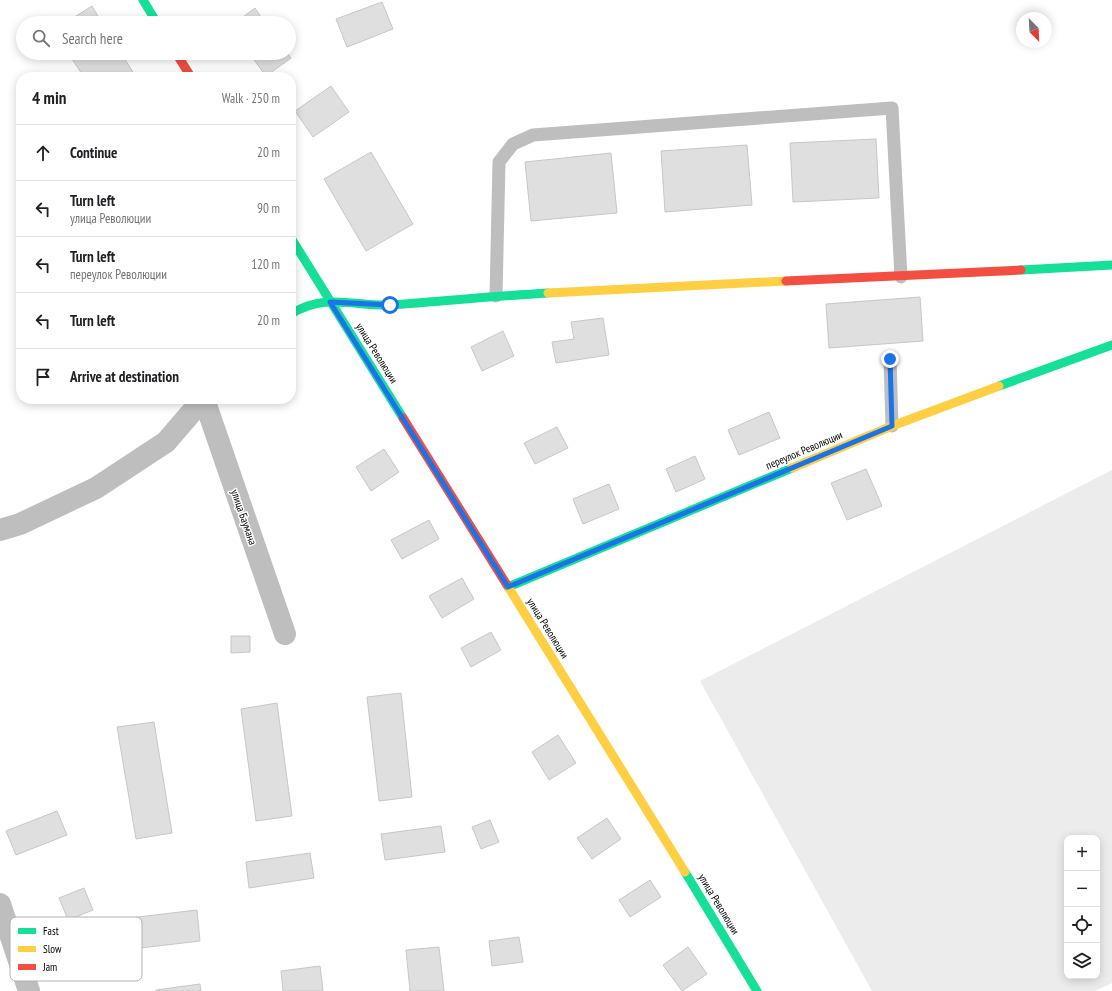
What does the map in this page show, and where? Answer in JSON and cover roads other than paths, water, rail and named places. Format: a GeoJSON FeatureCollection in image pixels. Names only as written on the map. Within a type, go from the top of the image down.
{"type":"FeatureCollection","features":[{"type":"Feature","properties":{"kind":"street"},"geometry":{"type":"LineString","coordinates":[[180,60],[188,72]]}},
{"type":"Feature","properties":{"kind":"street","name":"улица Революции"},"geometry":{"type":"LineString","coordinates":[[296,246],[694,886],[757,991]]}},
{"type":"Feature","properties":{"kind":"street"},"geometry":{"type":"LineString","coordinates":[[296,311],[330,302],[390,305],[496,296],[901,277],[1112,265]]}},
{"type":"Feature","properties":{"kind":"street","name":"переулок Революции"},"geometry":{"type":"LineString","coordinates":[[508,587],[892,426],[1112,345]]}},
{"type":"Feature","properties":{"kind":"street"},"geometry":{"type":"LineString","coordinates":[[0,530],[20,524],[102,484],[166,442],[200,404]]}},
{"type":"Feature","properties":{"kind":"street","name":"улица Баумана"},"geometry":{"type":"LineString","coordinates":[[206,404],[285,634]]}},
{"type":"Feature","properties":{"kind":"street"},"geometry":{"type":"LineString","coordinates":[[0,904],[10,934]]}},
{"type":"Feature","properties":{"kind":"street"},"geometry":{"type":"LineString","coordinates":[[26,981],[29,991]]}},
{"type":"Feature","properties":{"kind":"lane"},"geometry":{"type":"LineString","coordinates":[[496,296],[499,162],[513,144],[533,135],[892,108],[901,277]]}},
{"type":"Feature","properties":{"kind":"lane"},"geometry":{"type":"LineString","coordinates":[[890,359],[892,426]]}}]}
